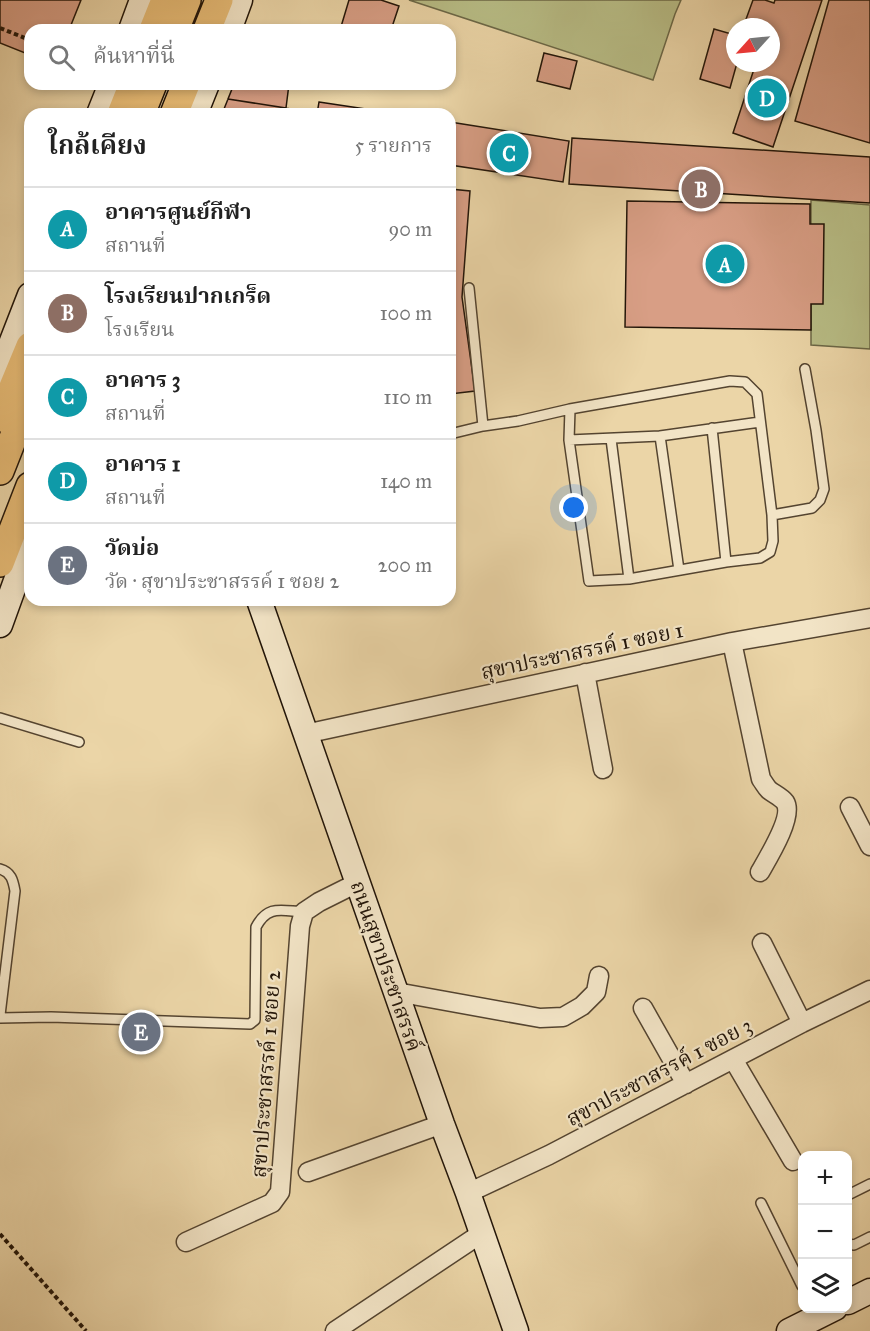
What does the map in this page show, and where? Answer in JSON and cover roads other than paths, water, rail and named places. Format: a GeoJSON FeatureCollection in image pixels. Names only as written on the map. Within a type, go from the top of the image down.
{"type":"FeatureCollection","features":[{"type":"Feature","properties":{"kind":"main road"},"geometry":{"type":"LineString","coordinates":[[155,24],[165,0]]}},
{"type":"Feature","properties":{"kind":"main road"},"geometry":{"type":"LineString","coordinates":[[177,24],[187,0]]}},
{"type":"Feature","properties":{"kind":"main road"},"geometry":{"type":"LineString","coordinates":[[209,24],[219,0]]}},
{"type":"Feature","properties":{"kind":"main road"},"geometry":{"type":"LineString","coordinates":[[123,108],[131,90]]}},
{"type":"Feature","properties":{"kind":"main road"},"geometry":{"type":"LineString","coordinates":[[143,108],[151,90]]}},
{"type":"Feature","properties":{"kind":"main road"},"geometry":{"type":"LineString","coordinates":[[176,108],[184,90]]}},
{"type":"Feature","properties":{"kind":"main road"},"geometry":{"type":"LineString","coordinates":[[0,418],[24,360]]}},
{"type":"Feature","properties":{"kind":"main road"},"geometry":{"type":"LineString","coordinates":[[0,471],[24,409]]}},
{"type":"Feature","properties":{"kind":"main road"},"geometry":{"type":"LineString","coordinates":[[0,563],[24,501]]}},
{"type":"Feature","properties":{"kind":"street"},"geometry":{"type":"LineString","coordinates":[[133,24],[142,0]]}},
{"type":"Feature","properties":{"kind":"street"},"geometry":{"type":"LineString","coordinates":[[231,24],[240,0]]}},
{"type":"Feature","properties":{"kind":"street"},"geometry":{"type":"LineString","coordinates":[[101,108],[109,90]]}},
{"type":"Feature","properties":{"kind":"street"},"geometry":{"type":"LineString","coordinates":[[197,108],[205,90]]}},
{"type":"Feature","properties":{"kind":"street"},"geometry":{"type":"LineString","coordinates":[[0,372],[24,310]]}},
{"type":"Feature","properties":{"kind":"street"},"geometry":{"type":"LineString","coordinates":[[0,625],[24,559]]}},
{"type":"Feature","properties":{"kind":"street","name":"ถนนสุขาประชาสรรค์"},"geometry":{"type":"LineString","coordinates":[[261,606],[516,1331]]}},
{"type":"Feature","properties":{"kind":"street","name":"สุขาประชาสรรค์ 1 ซอย 1"},"geometry":{"type":"LineString","coordinates":[[305,734],[732,642],[870,618]]}},
{"type":"Feature","properties":{"kind":"street"},"geometry":{"type":"LineString","coordinates":[[732,642],[761,779],[768,789],[784,801],[787,810],[786,818],[772,851],[760,872]]}},
{"type":"Feature","properties":{"kind":"street"},"geometry":{"type":"LineString","coordinates":[[585,673],[603,769]]}},
{"type":"Feature","properties":{"kind":"street"},"geometry":{"type":"LineString","coordinates":[[850,807],[870,846]]}},
{"type":"Feature","properties":{"kind":"street"},"geometry":{"type":"LineString","coordinates":[[304,912],[357,883]]}},
{"type":"Feature","properties":{"kind":"street","name":"สุขาประชาสรรค์ 1 ซอย 2"},"geometry":{"type":"LineString","coordinates":[[186,1242],[272,1203],[280,1192],[300,926],[304,912]]}},
{"type":"Feature","properties":{"kind":"street"},"geometry":{"type":"LineString","coordinates":[[762,943],[802,1023]]}},
{"type":"Feature","properties":{"kind":"street"},"geometry":{"type":"LineString","coordinates":[[396,992],[540,1018],[563,1017],[582,1006],[596,992],[599,976]]}},
{"type":"Feature","properties":{"kind":"street","name":"สุขาประชาสรรค์ 1 ซอย 3"},"geometry":{"type":"LineString","coordinates":[[468,1193],[549,1155],[802,1023],[867,998]]}},
{"type":"Feature","properties":{"kind":"street"},"geometry":{"type":"LineString","coordinates":[[643,1008],[686,1084]]}},
{"type":"Feature","properties":{"kind":"street"},"geometry":{"type":"LineString","coordinates":[[733,1059],[792,1161]]}},
{"type":"Feature","properties":{"kind":"street"},"geometry":{"type":"LineString","coordinates":[[308,1172],[442,1124]]}},
{"type":"Feature","properties":{"kind":"street"},"geometry":{"type":"LineString","coordinates":[[335,1331],[482,1233]]}},
{"type":"Feature","properties":{"kind":"street"},"geometry":{"type":"LineString","coordinates":[[852,1300],[870,1291]]}},
{"type":"Feature","properties":{"kind":"street"},"geometry":{"type":"LineString","coordinates":[[789,1331],[819,1313]]}},
{"type":"Feature","properties":{"kind":"lane"},"geometry":{"type":"LineString","coordinates":[[469,288],[483,426]]}},
{"type":"Feature","properties":{"kind":"lane"},"geometry":{"type":"LineString","coordinates":[[772,515],[812,508],[820,500],[824,489],[805,369]]}},
{"type":"Feature","properties":{"kind":"lane"},"geometry":{"type":"LineString","coordinates":[[456,433],[570,409],[730,381],[746,382],[757,394],[772,515],[773,541],[770,552],[760,558],[628,579],[590,581],[569,440],[570,409]]}},
{"type":"Feature","properties":{"kind":"lane"},"geometry":{"type":"LineString","coordinates":[[569,440],[660,436],[760,422]]}},
{"type":"Feature","properties":{"kind":"lane"},"geometry":{"type":"LineString","coordinates":[[712,428],[726,562]]}},
{"type":"Feature","properties":{"kind":"lane"},"geometry":{"type":"LineString","coordinates":[[660,436],[679,570]]}},
{"type":"Feature","properties":{"kind":"lane"},"geometry":{"type":"LineString","coordinates":[[611,439],[628,579]]}},
{"type":"Feature","properties":{"kind":"lane"},"geometry":{"type":"LineString","coordinates":[[0,718],[79,742]]}},
{"type":"Feature","properties":{"kind":"lane"},"geometry":{"type":"LineString","coordinates":[[0,868],[6,870],[13,879],[15,891],[0,1017],[250,1024],[255,1020],[256,927],[262,916],[273,910],[304,912]]}},
{"type":"Feature","properties":{"kind":"lane"},"geometry":{"type":"LineString","coordinates":[[852,1193],[870,1184]]}},
{"type":"Feature","properties":{"kind":"lane"},"geometry":{"type":"LineString","coordinates":[[761,1203],[798,1278]]}},
{"type":"Feature","properties":{"kind":"lane"},"geometry":{"type":"LineString","coordinates":[[852,1245],[870,1237]]}},
{"type":"Feature","properties":{"kind":"place","name":"อาคาร 1"},"geometry":{"type":"Point","coordinates":[767,98]}},
{"type":"Feature","properties":{"kind":"place","name":"อาคาร 3"},"geometry":{"type":"Point","coordinates":[509,153]}},
{"type":"Feature","properties":{"kind":"place","name":"โรงเรียนปากเกร็ด"},"geometry":{"type":"Point","coordinates":[701,189]}},
{"type":"Feature","properties":{"kind":"place","name":"อาคารศูนย์กีฬา"},"geometry":{"type":"Point","coordinates":[725,264]}},
{"type":"Feature","properties":{"kind":"place","name":"วัดบ่อ"},"geometry":{"type":"Point","coordinates":[141,1032]}}]}
